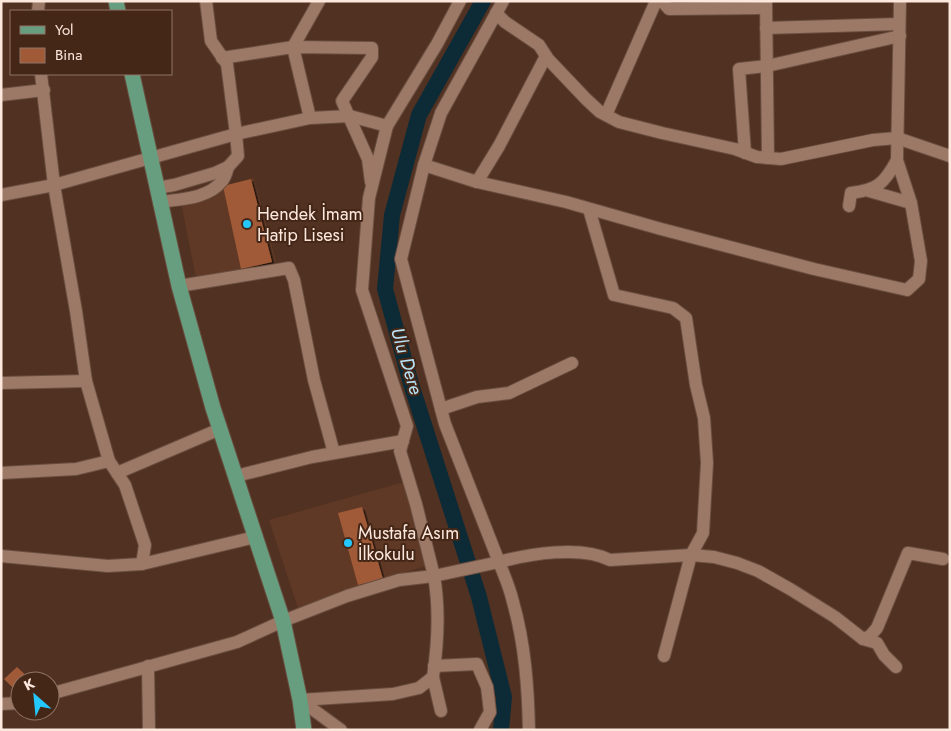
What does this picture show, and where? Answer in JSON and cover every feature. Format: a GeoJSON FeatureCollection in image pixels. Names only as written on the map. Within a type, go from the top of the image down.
{"type":"FeatureCollection","features":[{"type":"Feature","properties":{"kind":"main road"},"geometry":{"type":"LineString","coordinates":[[132,75],[179,286],[220,429],[283,621],[300,700],[304,730]]}},
{"type":"Feature","properties":{"kind":"street"},"geometry":{"type":"LineString","coordinates":[[158,195],[208,192],[222,181],[228,167],[238,156],[226,64],[211,41],[206,1]]}},
{"type":"Feature","properties":{"kind":"street"},"geometry":{"type":"LineString","coordinates":[[310,118],[294,47],[319,1]]}},
{"type":"Feature","properties":{"kind":"street"},"geometry":{"type":"LineString","coordinates":[[441,711],[434,671],[437,652],[438,602],[434,576],[416,504],[400,452],[407,426],[362,290],[369,198],[387,126],[437,44],[460,1]]}},
{"type":"Feature","properties":{"kind":"street"},"geometry":{"type":"LineString","coordinates":[[503,1],[441,113],[424,165],[401,259],[448,434],[514,602],[523,646],[528,688],[529,730]]}},
{"type":"Feature","properties":{"kind":"street"},"geometry":{"type":"LineString","coordinates":[[606,115],[656,1]]}},
{"type":"Feature","properties":{"kind":"street"},"geometry":{"type":"LineString","coordinates":[[662,1],[669,9],[766,5],[768,158]]}},
{"type":"Feature","properties":{"kind":"street"},"geometry":{"type":"LineString","coordinates":[[424,165],[477,182],[589,209],[814,269],[907,290],[919,279],[922,261],[911,203],[896,160],[900,1]]}},
{"type":"Feature","properties":{"kind":"street"},"geometry":{"type":"LineString","coordinates":[[496,13],[539,45],[546,56],[586,99],[606,115],[619,122],[745,152],[757,157],[781,159],[873,140],[897,138],[950,156]]}},
{"type":"Feature","properties":{"kind":"street"},"geometry":{"type":"LineString","coordinates":[[766,28],[900,30]]}},
{"type":"Feature","properties":{"kind":"street"},"geometry":{"type":"LineString","coordinates":[[745,152],[739,69],[766,66],[900,30]]}},
{"type":"Feature","properties":{"kind":"street"},"geometry":{"type":"LineString","coordinates":[[222,58],[294,47],[372,48],[372,57],[342,102],[368,159],[372,187]]}},
{"type":"Feature","properties":{"kind":"street"},"geometry":{"type":"LineString","coordinates":[[477,182],[499,146],[546,56]]}},
{"type":"Feature","properties":{"kind":"street"},"geometry":{"type":"LineString","coordinates":[[41,75],[54,186],[86,381],[109,461],[125,486],[145,545],[142,564]]}},
{"type":"Feature","properties":{"kind":"street"},"geometry":{"type":"LineString","coordinates":[[1,95],[44,90]]}},
{"type":"Feature","properties":{"kind":"street"},"geometry":{"type":"LineString","coordinates":[[1,195],[54,186],[236,134],[310,118],[354,116],[387,126]]}},
{"type":"Feature","properties":{"kind":"street"},"geometry":{"type":"LineString","coordinates":[[849,206],[851,193],[869,191],[882,184],[896,160]]}},
{"type":"Feature","properties":{"kind":"street"},"geometry":{"type":"LineString","coordinates":[[869,191],[911,203]]}},
{"type":"Feature","properties":{"kind":"street"},"geometry":{"type":"LineString","coordinates":[[589,209],[614,295],[674,308],[686,318],[696,385],[704,418],[707,463],[703,533],[691,555],[664,656]]}},
{"type":"Feature","properties":{"kind":"street"},"geometry":{"type":"LineString","coordinates":[[179,286],[289,268],[294,280],[314,380],[334,453]]}},
{"type":"Feature","properties":{"kind":"street"},"geometry":{"type":"LineString","coordinates":[[441,409],[478,397],[509,392],[572,363]]}},
{"type":"Feature","properties":{"kind":"street"},"geometry":{"type":"LineString","coordinates":[[1,383],[86,381]]}},
{"type":"Feature","properties":{"kind":"street"},"geometry":{"type":"LineString","coordinates":[[117,473],[220,429]]}},
{"type":"Feature","properties":{"kind":"street"},"geometry":{"type":"LineString","coordinates":[[236,476],[334,453],[403,441]]}},
{"type":"Feature","properties":{"kind":"street"},"geometry":{"type":"LineString","coordinates":[[1,473],[76,469],[109,461]]}},
{"type":"Feature","properties":{"kind":"street"},"geometry":{"type":"LineString","coordinates":[[1,556],[108,566],[142,564],[255,537]]}},
{"type":"Feature","properties":{"kind":"street"},"geometry":{"type":"LineString","coordinates":[[60,691],[236,642],[347,596],[399,580],[434,576],[525,555],[572,552],[600,554],[610,560],[691,555],[714,557],[737,563],[758,571],[817,605],[863,639],[877,643],[884,655],[896,667]]}},
{"type":"Feature","properties":{"kind":"street"},"geometry":{"type":"LineString","coordinates":[[863,639],[870,636],[877,628],[908,553],[943,559]]}},
{"type":"Feature","properties":{"kind":"street"},"geometry":{"type":"LineString","coordinates":[[300,700],[393,694],[419,688],[434,671],[477,664],[487,687],[490,712],[480,730]]}},
{"type":"Feature","properties":{"kind":"street"},"geometry":{"type":"LineString","coordinates":[[148,666],[149,730]]}},
{"type":"Feature","properties":{"kind":"street"},"geometry":{"type":"LineString","coordinates":[[300,700],[341,730]]}},
{"type":"Feature","properties":{"kind":"shaded area"},"geometry":{"type":"Polygon","coordinates":[[[254,178],[276,262],[196,278],[180,197],[254,178]]]}},
{"type":"Feature","properties":{"kind":"shaded area","name":"Mustafa Asım İlkokulu"},"geometry":{"type":"Polygon","coordinates":[[[404,482],[425,566],[298,608],[269,520],[404,482]]]}},
{"type":"Feature","properties":{"kind":"building","name":"Hendek İmam Hatip Lisesi"},"geometry":{"type":"Polygon","coordinates":[[[251,179],[272,262],[241,269],[223,186],[251,179]]]}},
{"type":"Feature","properties":{"kind":"building"},"geometry":{"type":"Polygon","coordinates":[[[362,507],[383,579],[358,585],[338,513],[362,507]]]}},
{"type":"Feature","properties":{"kind":"building"},"geometry":{"type":"Polygon","coordinates":[[[17,667],[21,671],[13,671],[17,667]]]}},
{"type":"Feature","properties":{"kind":"building"},"geometry":{"type":"Polygon","coordinates":[[[10,673],[10,685],[4,679],[10,673]]]}},
{"type":"Feature","properties":{"kind":"waterway","name":"Ulu Dere"},"geometry":{"type":"LineString","coordinates":[[483,1],[419,115],[392,215],[385,289],[411,384],[479,597],[504,697],[501,730]]}},
{"type":"Feature","properties":{"kind":"place","name":"Hendek İmam Hatip Lisesi"},"geometry":{"type":"Point","coordinates":[247,224]}},
{"type":"Feature","properties":{"kind":"place","name":"Mustafa Asım İlkokulu"},"geometry":{"type":"Point","coordinates":[348,543]}}]}
